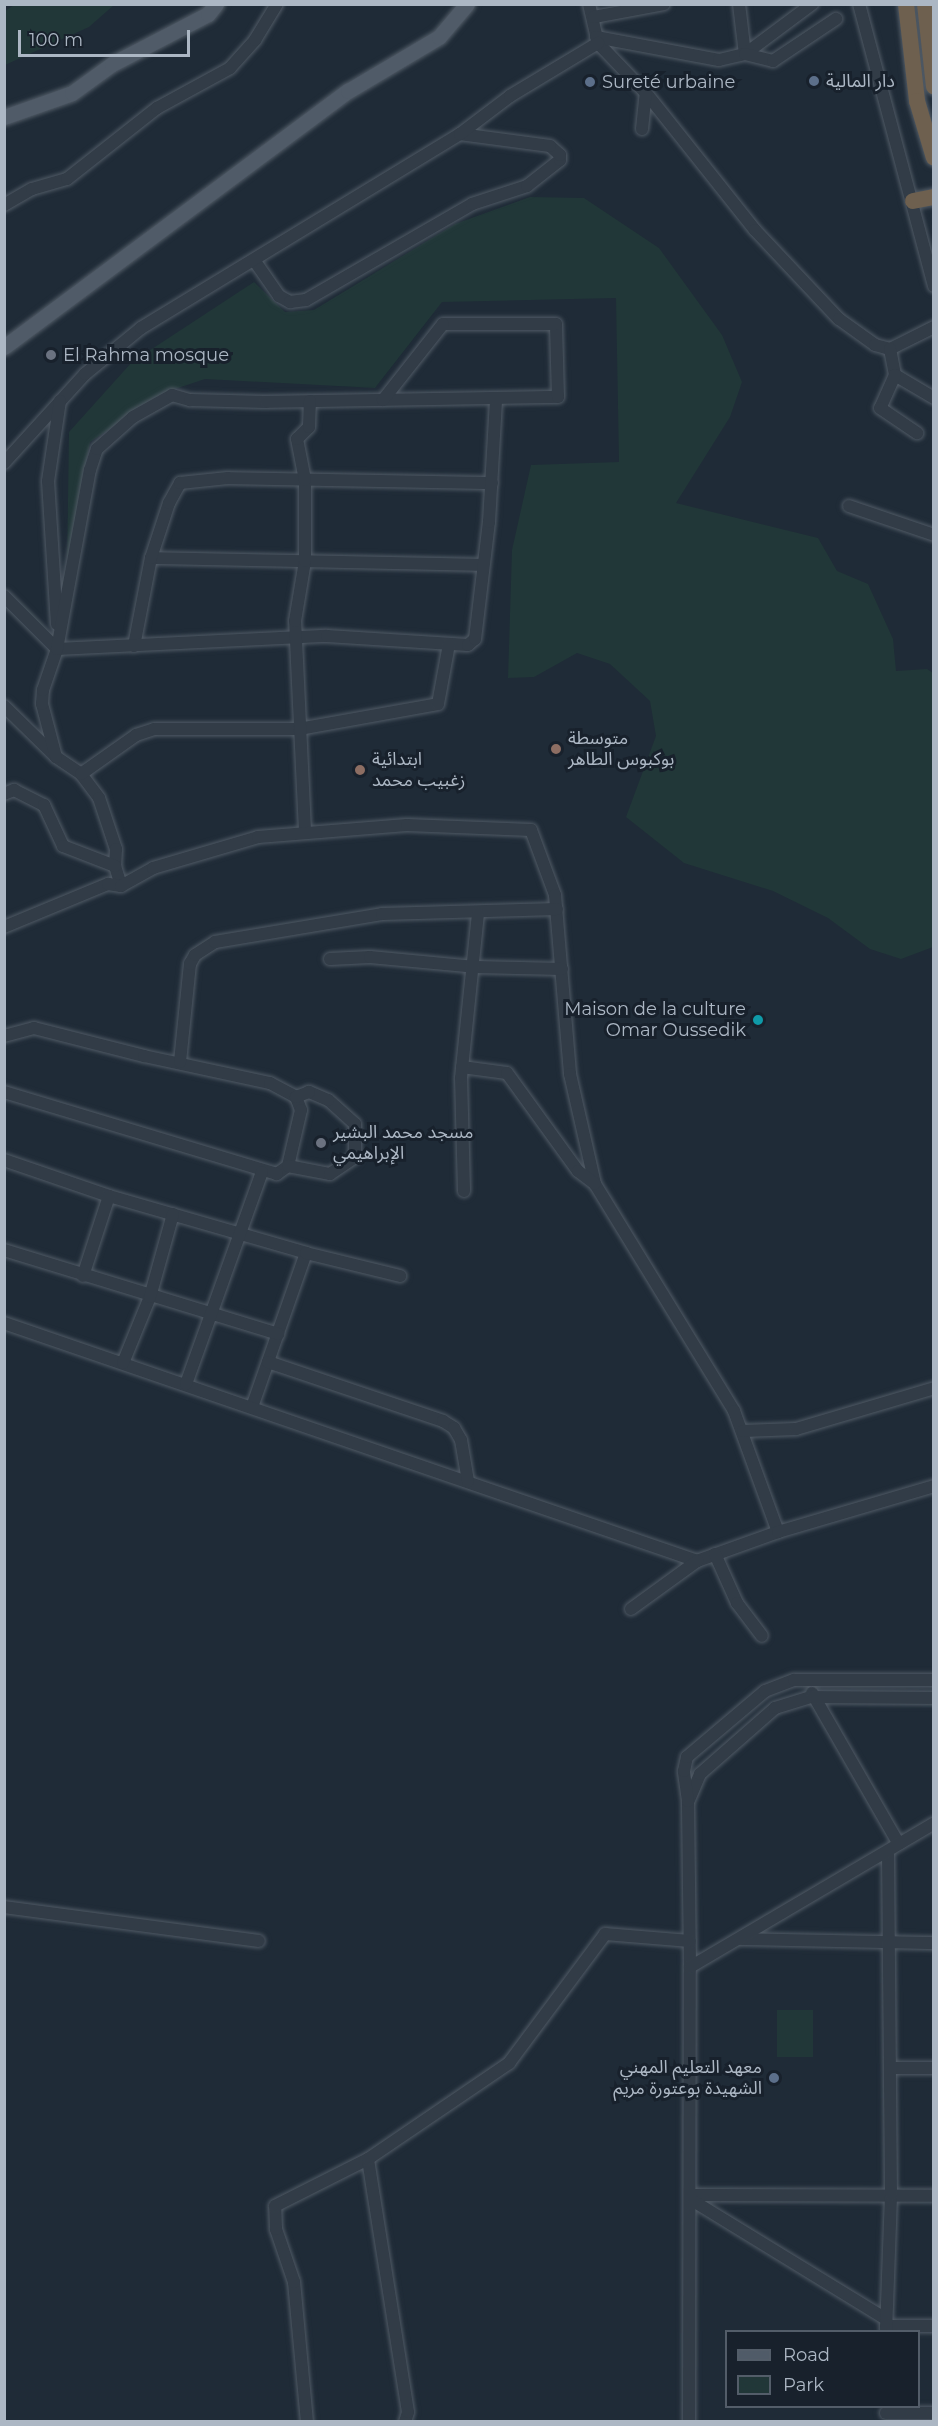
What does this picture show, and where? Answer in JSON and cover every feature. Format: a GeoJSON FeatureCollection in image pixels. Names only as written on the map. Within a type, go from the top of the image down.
{"type":"FeatureCollection","features":[{"type":"Feature","properties":{"kind":"highway"},"geometry":{"type":"LineString","coordinates":[[906,4],[917,101],[933,158]]}},
{"type":"Feature","properties":{"kind":"highway"},"geometry":{"type":"LineString","coordinates":[[925,4],[933,87]]}},
{"type":"Feature","properties":{"kind":"highway"},"geometry":{"type":"LineString","coordinates":[[913,201],[933,197]]}},
{"type":"Feature","properties":{"kind":"main road"},"geometry":{"type":"LineString","coordinates":[[4,347],[348,91],[439,37],[467,4]]}},
{"type":"Feature","properties":{"kind":"main road"},"geometry":{"type":"LineString","coordinates":[[4,117],[72,93],[112,64],[208,8]]}},
{"type":"Feature","properties":{"kind":"street"},"geometry":{"type":"LineString","coordinates":[[4,205],[32,189],[67,179],[157,108],[230,68],[255,40],[277,4]]}},
{"type":"Feature","properties":{"kind":"street"},"geometry":{"type":"LineString","coordinates":[[589,4],[594,17],[597,40],[646,93],[755,230],[821,301],[859,335],[890,349]]}},
{"type":"Feature","properties":{"kind":"street"},"geometry":{"type":"LineString","coordinates":[[594,17],[664,4]]}},
{"type":"Feature","properties":{"kind":"street"},"geometry":{"type":"LineString","coordinates":[[739,4],[745,54]]}},
{"type":"Feature","properties":{"kind":"street"},"geometry":{"type":"LineString","coordinates":[[4,463],[85,374],[141,328],[460,134],[510,96],[597,40],[719,60],[745,54],[812,4]]}},
{"type":"Feature","properties":{"kind":"street"},"geometry":{"type":"LineString","coordinates":[[859,4],[889,127],[913,201],[933,286]]}},
{"type":"Feature","properties":{"kind":"street"},"geometry":{"type":"LineString","coordinates":[[745,54],[773,61],[836,19]]}},
{"type":"Feature","properties":{"kind":"street"},"geometry":{"type":"LineString","coordinates":[[642,129],[646,93]]}},
{"type":"Feature","properties":{"kind":"street"},"geometry":{"type":"LineString","coordinates":[[254,260],[279,296],[290,302],[306,300],[472,204],[527,186],[560,160],[560,155],[550,146],[460,134]]}},
{"type":"Feature","properties":{"kind":"street"},"geometry":{"type":"LineString","coordinates":[[56,756],[42,704],[57,649],[97,449],[133,417],[172,395],[190,400],[310,401],[496,399],[558,397],[556,324],[443,324],[383,400]]}},
{"type":"Feature","properties":{"kind":"street"},"geometry":{"type":"LineString","coordinates":[[890,349],[933,327]]}},
{"type":"Feature","properties":{"kind":"street"},"geometry":{"type":"LineString","coordinates":[[890,349],[895,375],[880,408],[917,433]]}},
{"type":"Feature","properties":{"kind":"street"},"geometry":{"type":"LineString","coordinates":[[895,375],[933,398]]}},
{"type":"Feature","properties":{"kind":"street"},"geometry":{"type":"LineString","coordinates":[[4,596],[57,649],[296,637],[468,645],[475,639],[492,483],[496,399]]}},
{"type":"Feature","properties":{"kind":"street"},"geometry":{"type":"LineString","coordinates":[[57,649],[48,508],[60,401]]}},
{"type":"Feature","properties":{"kind":"street"},"geometry":{"type":"LineString","coordinates":[[305,831],[296,637],[305,561],[305,480],[297,439],[309,428],[310,401]]}},
{"type":"Feature","properties":{"kind":"street"},"geometry":{"type":"LineString","coordinates":[[134,646],[151,558],[169,503],[180,483],[228,478],[492,483]]}},
{"type":"Feature","properties":{"kind":"street"},"geometry":{"type":"LineString","coordinates":[[849,506],[933,535]]}},
{"type":"Feature","properties":{"kind":"street"},"geometry":{"type":"LineString","coordinates":[[151,558],[482,565]]}},
{"type":"Feature","properties":{"kind":"street"},"geometry":{"type":"LineString","coordinates":[[81,774],[136,735],[154,729],[299,729],[438,704],[449,644]]}},
{"type":"Feature","properties":{"kind":"street"},"geometry":{"type":"LineString","coordinates":[[4,706],[56,756],[81,774],[99,798],[116,849],[115,866],[121,886]]}},
{"type":"Feature","properties":{"kind":"street"},"geometry":{"type":"LineString","coordinates":[[4,794],[14,790],[44,805],[63,846],[115,866]]}},
{"type":"Feature","properties":{"kind":"street"},"geometry":{"type":"LineString","coordinates":[[4,927],[108,884],[121,886],[153,868],[218,847],[305,831],[407,825],[530,830],[550,876],[557,909],[570,1074],[595,1184],[633,1250],[704,1358],[743,1431],[749,1462],[778,1532]]}},
{"type":"Feature","properties":{"kind":"street"},"geometry":{"type":"LineString","coordinates":[[180,1062],[190,964],[195,955],[215,942],[382,914],[478,914],[557,909]]}},
{"type":"Feature","properties":{"kind":"street"},"geometry":{"type":"LineString","coordinates":[[464,1191],[462,1067],[475,967],[478,914]]}},
{"type":"Feature","properties":{"kind":"street"},"geometry":{"type":"LineString","coordinates":[[330,959],[370,957],[475,967],[562,969]]}},
{"type":"Feature","properties":{"kind":"street"},"geometry":{"type":"LineString","coordinates":[[4,1036],[34,1028],[270,1083],[296,1097],[302,1110]]}},
{"type":"Feature","properties":{"kind":"street"},"geometry":{"type":"LineString","coordinates":[[462,1067],[507,1073],[578,1171],[595,1184]]}},
{"type":"Feature","properties":{"kind":"street"},"geometry":{"type":"LineString","coordinates":[[4,1092],[262,1172],[277,1174],[288,1166],[302,1110],[309,1092]]}},
{"type":"Feature","properties":{"kind":"street"},"geometry":{"type":"LineString","coordinates":[[288,1166],[330,1173],[354,1157],[355,1124],[328,1100],[309,1092],[296,1097]]}},
{"type":"Feature","properties":{"kind":"street"},"geometry":{"type":"LineString","coordinates":[[4,1160],[109,1196],[306,1253],[400,1276]]}},
{"type":"Feature","properties":{"kind":"street"},"geometry":{"type":"LineString","coordinates":[[186,1384],[262,1172]]}},
{"type":"Feature","properties":{"kind":"street"},"geometry":{"type":"LineString","coordinates":[[83,1275],[109,1196]]}},
{"type":"Feature","properties":{"kind":"street"},"geometry":{"type":"LineString","coordinates":[[123,1363],[150,1297],[173,1214]]}},
{"type":"Feature","properties":{"kind":"street"},"geometry":{"type":"LineString","coordinates":[[4,1250],[150,1297],[278,1334]]}},
{"type":"Feature","properties":{"kind":"street"},"geometry":{"type":"LineString","coordinates":[[252,1407],[306,1253]]}},
{"type":"Feature","properties":{"kind":"street"},"geometry":{"type":"LineString","coordinates":[[4,1323],[697,1561]]}},
{"type":"Feature","properties":{"kind":"street"},"geometry":{"type":"LineString","coordinates":[[268,1362],[443,1421],[461,1440],[468,1481]]}},
{"type":"Feature","properties":{"kind":"street"},"geometry":{"type":"LineString","coordinates":[[743,1431],[796,1429],[933,1388]]}},
{"type":"Feature","properties":{"kind":"street"},"geometry":{"type":"LineString","coordinates":[[631,1609],[697,1561],[778,1532],[933,1486]]}},
{"type":"Feature","properties":{"kind":"street"},"geometry":{"type":"LineString","coordinates":[[715,1554],[737,1603],[762,1636]]}},
{"type":"Feature","properties":{"kind":"street"},"geometry":{"type":"LineString","coordinates":[[689,2421],[690,1941],[688,1801],[684,1771],[687,1757],[765,1691],[794,1680],[933,1680]]}},
{"type":"Feature","properties":{"kind":"street"},"geometry":{"type":"LineString","coordinates":[[813,1680],[812,1698],[899,1844]]}},
{"type":"Feature","properties":{"kind":"street"},"geometry":{"type":"LineString","coordinates":[[688,1801],[700,1774],[775,1708],[812,1698],[933,1698]]}},
{"type":"Feature","properties":{"kind":"street"},"geometry":{"type":"LineString","coordinates":[[690,1967],[888,1853],[933,1823]]}},
{"type":"Feature","properties":{"kind":"street"},"geometry":{"type":"LineString","coordinates":[[886,2325],[891,2195],[888,1853]]}},
{"type":"Feature","properties":{"kind":"street"},"geometry":{"type":"LineString","coordinates":[[4,1907],[259,1941]]}},
{"type":"Feature","properties":{"kind":"street"},"geometry":{"type":"LineString","coordinates":[[307,2421],[294,2282],[276,2229],[275,2206],[368,2158],[509,2063],[605,1934],[690,1941]]}},
{"type":"Feature","properties":{"kind":"street"},"geometry":{"type":"LineString","coordinates":[[739,1939],[888,1944],[933,1943]]}},
{"type":"Feature","properties":{"kind":"street"},"geometry":{"type":"LineString","coordinates":[[890,2068],[933,2068]]}},
{"type":"Feature","properties":{"kind":"street"},"geometry":{"type":"LineString","coordinates":[[368,2158],[408,2412],[405,2421]]}},
{"type":"Feature","properties":{"kind":"street"},"geometry":{"type":"LineString","coordinates":[[691,2197],[933,2196]]}},
{"type":"Feature","properties":{"kind":"street"},"geometry":{"type":"LineString","coordinates":[[691,2197],[886,2325],[933,2326]]}},
{"type":"Feature","properties":{"kind":"street"},"geometry":{"type":"LineString","coordinates":[[886,2414],[933,2413]]}},
{"type":"Feature","properties":{"kind":"green space"},"geometry":{"type":"Polygon","coordinates":[[[14,5],[114,5],[89,27],[5,65],[5,11],[14,5]]]}},
{"type":"Feature","properties":{"kind":"green space"},"geometry":{"type":"Polygon","coordinates":[[[530,197],[584,198],[659,248],[722,335],[742,382],[730,417],[676,503],[818,538],[837,571],[868,584],[893,639],[896,671],[927,669],[933,673],[933,947],[901,959],[870,949],[828,918],[773,891],[684,863],[626,817],[656,736],[650,701],[610,664],[577,653],[534,677],[508,678],[512,550],[531,465],[619,462],[616,298],[442,302],[375,388],[205,379],[166,392],[90,442],[67,567],[69,432],[132,362],[254,282],[285,312],[314,310],[455,224],[530,197]]]}},
{"type":"Feature","properties":{"kind":"green space"},"geometry":{"type":"Polygon","coordinates":[[[777,2010],[813,2010],[813,2057],[777,2057],[777,2010]]]}},
{"type":"Feature","properties":{"kind":"place","name":"دار المالية"},"geometry":{"type":"Point","coordinates":[814,81]}},
{"type":"Feature","properties":{"kind":"place","name":"Sureté urbaine"},"geometry":{"type":"Point","coordinates":[590,82]}},
{"type":"Feature","properties":{"kind":"place","name":"El Rahma mosque"},"geometry":{"type":"Point","coordinates":[51,355]}},
{"type":"Feature","properties":{"kind":"place","name":"متوسطة بوكبوس الطاهر"},"geometry":{"type":"Point","coordinates":[556,749]}},
{"type":"Feature","properties":{"kind":"place","name":"ابتدائية زغبيب محمد"},"geometry":{"type":"Point","coordinates":[360,770]}},
{"type":"Feature","properties":{"kind":"place","name":"Maison de la culture Omar Oussedik"},"geometry":{"type":"Point","coordinates":[758,1020]}},
{"type":"Feature","properties":{"kind":"place","name":"مسجد محمد البشير الإبراهيمي"},"geometry":{"type":"Point","coordinates":[321,1143]}},
{"type":"Feature","properties":{"kind":"place","name":"معهد التعليم المهني الشهيدة بوعتورة مريم"},"geometry":{"type":"Point","coordinates":[774,2078]}}]}
